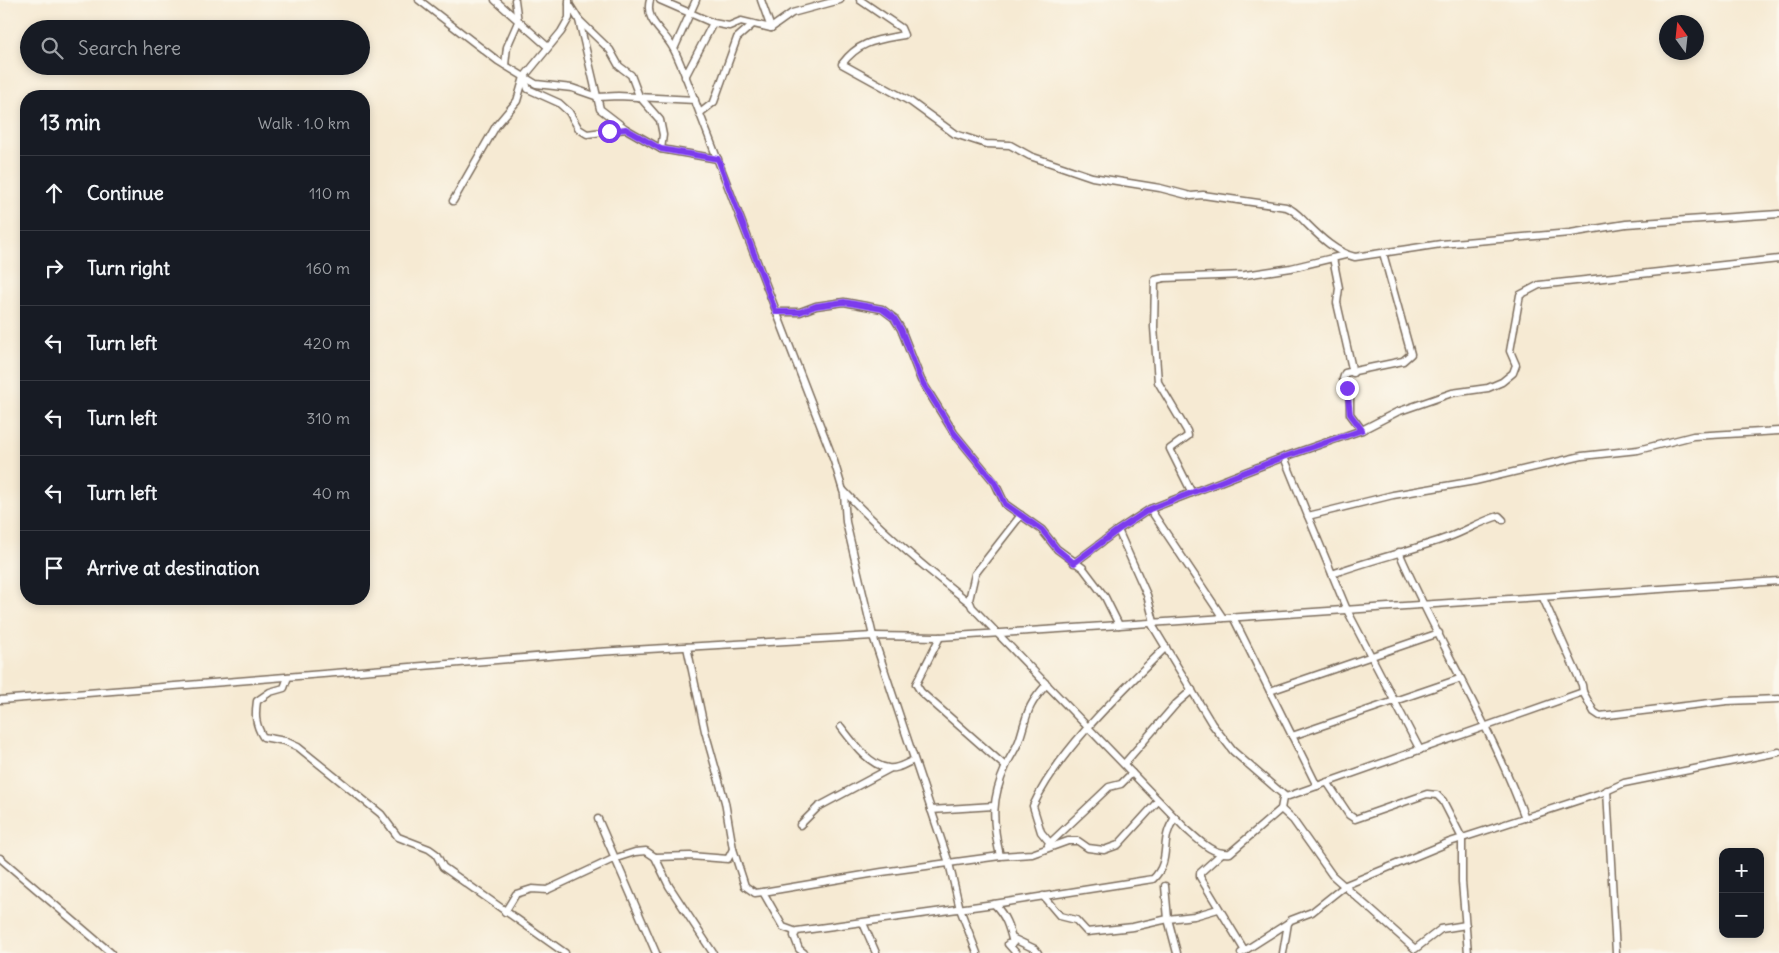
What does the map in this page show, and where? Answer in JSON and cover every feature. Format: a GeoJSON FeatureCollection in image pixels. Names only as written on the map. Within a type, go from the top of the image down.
{"type":"FeatureCollection","features":[{"type":"Feature","properties":{"kind":"street"},"geometry":{"type":"LineString","coordinates":[[419,0],[505,65],[536,84],[572,88],[598,97],[695,100]]}},
{"type":"Feature","properties":{"kind":"street"},"geometry":{"type":"LineString","coordinates":[[495,0],[548,47]]}},
{"type":"Feature","properties":{"kind":"street"},"geometry":{"type":"LineString","coordinates":[[505,65],[507,47],[518,22],[515,0]]}},
{"type":"Feature","properties":{"kind":"street"},"geometry":{"type":"LineString","coordinates":[[650,0],[648,8],[651,20],[674,49],[834,461],[842,489],[846,522],[873,636],[949,863],[960,909],[977,953]]}},
{"type":"Feature","properties":{"kind":"street"},"geometry":{"type":"LineString","coordinates":[[660,0],[713,23],[729,26],[741,20],[771,28],[792,13],[840,0]]}},
{"type":"Feature","properties":{"kind":"street"},"geometry":{"type":"LineString","coordinates":[[674,49],[696,0]]}},
{"type":"Feature","properties":{"kind":"street"},"geometry":{"type":"LineString","coordinates":[[761,0],[771,28]]}},
{"type":"Feature","properties":{"kind":"street"},"geometry":{"type":"LineString","coordinates":[[860,0],[901,28],[904,35],[866,43],[851,52],[842,64],[911,102],[956,134],[986,144],[1010,145],[1030,156],[1092,177],[1160,188],[1191,196],[1203,195],[1286,207],[1292,209],[1309,226],[1345,254],[1355,257],[1441,244],[1570,233],[1626,224],[1779,214]]}},
{"type":"Feature","properties":{"kind":"street"},"geometry":{"type":"LineString","coordinates":[[568,1],[579,20],[610,50],[619,66],[631,75],[640,97],[660,120],[663,135],[661,149]]}},
{"type":"Feature","properties":{"kind":"street"},"geometry":{"type":"LineString","coordinates":[[453,201],[496,126],[518,101],[524,78],[561,32],[568,18],[568,1]]}},
{"type":"Feature","properties":{"kind":"street"},"geometry":{"type":"LineString","coordinates":[[579,20],[600,108],[626,129],[661,149],[718,159]]}},
{"type":"Feature","properties":{"kind":"street"},"geometry":{"type":"LineString","coordinates":[[685,77],[713,23]]}},
{"type":"Feature","properties":{"kind":"street"},"geometry":{"type":"LineString","coordinates":[[700,113],[714,102],[737,38],[753,24]]}},
{"type":"Feature","properties":{"kind":"street"},"geometry":{"type":"LineString","coordinates":[[524,78],[528,89],[559,103],[569,112],[579,129],[587,134],[626,129]]}},
{"type":"Feature","properties":{"kind":"street"},"geometry":{"type":"LineString","coordinates":[[1362,430],[1350,414],[1350,399],[1343,384],[1345,373],[1353,373],[1403,361],[1411,354],[1383,253]]}},
{"type":"Feature","properties":{"kind":"street"},"geometry":{"type":"LineString","coordinates":[[1192,493],[1170,449],[1188,436],[1187,431],[1158,382],[1154,327],[1153,289],[1155,280],[1245,275],[1291,268],[1345,254]]}},
{"type":"Feature","properties":{"kind":"street"},"geometry":{"type":"LineString","coordinates":[[1333,258],[1339,288],[1338,303],[1353,373]]}},
{"type":"Feature","properties":{"kind":"street"},"geometry":{"type":"LineString","coordinates":[[1074,563],[1150,509],[1284,457],[1362,430],[1397,412],[1452,393],[1488,388],[1502,382],[1513,373],[1516,365],[1510,351],[1520,295],[1539,285],[1779,259]]}},
{"type":"Feature","properties":{"kind":"street"},"geometry":{"type":"LineString","coordinates":[[776,312],[800,312],[816,306],[844,302],[882,309],[894,318],[901,329],[921,380],[940,411],[995,483],[1005,504],[1042,530],[1057,549],[1082,568],[1105,597],[1119,625]]}},
{"type":"Feature","properties":{"kind":"street"},"geometry":{"type":"LineString","coordinates":[[1308,516],[1393,495],[1475,481],[1582,456],[1638,450],[1693,436],[1779,430]]}},
{"type":"Feature","properties":{"kind":"street"},"geometry":{"type":"LineString","coordinates":[[1284,457],[1347,610],[1420,750]]}},
{"type":"Feature","properties":{"kind":"street"},"geometry":{"type":"LineString","coordinates":[[842,489],[869,517],[932,573],[970,603],[996,633],[1175,818],[1211,849],[1222,853],[1230,853],[1281,809],[1282,800],[1286,797],[1583,692]]}},
{"type":"Feature","properties":{"kind":"street"},"geometry":{"type":"LineString","coordinates":[[1150,509],[1223,618]]}},
{"type":"Feature","properties":{"kind":"street"},"geometry":{"type":"LineString","coordinates":[[970,603],[970,590],[975,574],[1021,515]]}},
{"type":"Feature","properties":{"kind":"street"},"geometry":{"type":"LineString","coordinates":[[1332,574],[1370,560],[1451,537],[1489,519],[1499,516],[1502,520]]}},
{"type":"Feature","properties":{"kind":"street"},"geometry":{"type":"LineString","coordinates":[[1118,530],[1147,595],[1152,623],[1212,724],[1234,751],[1286,797]]}},
{"type":"Feature","properties":{"kind":"street"},"geometry":{"type":"LineString","coordinates":[[1399,552],[1422,605],[1439,633],[1459,678],[1508,772],[1525,818]]}},
{"type":"Feature","properties":{"kind":"street"},"geometry":{"type":"LineString","coordinates":[[0,700],[687,647],[873,636],[940,636],[996,633],[1779,581]]}},
{"type":"Feature","properties":{"kind":"street"},"geometry":{"type":"LineString","coordinates":[[1543,598],[1582,685],[1583,692],[1594,712],[1600,716],[1727,701],[1779,698]]}},
{"type":"Feature","properties":{"kind":"street"},"geometry":{"type":"LineString","coordinates":[[1233,617],[1317,786]]}},
{"type":"Feature","properties":{"kind":"street"},"geometry":{"type":"LineString","coordinates":[[1270,691],[1439,633]]}},
{"type":"Feature","properties":{"kind":"street"},"geometry":{"type":"LineString","coordinates":[[940,636],[916,684],[921,692],[1005,766]]}},
{"type":"Feature","properties":{"kind":"street"},"geometry":{"type":"LineString","coordinates":[[687,647],[705,731],[725,802],[733,849],[745,886],[755,893],[949,863],[1032,854],[1068,841],[1078,841],[1088,848],[1104,850],[1118,845],[1158,801]]}},
{"type":"Feature","properties":{"kind":"street"},"geometry":{"type":"LineString","coordinates":[[1050,843],[1041,832],[1033,806],[1049,775],[1166,647]]}},
{"type":"Feature","properties":{"kind":"street"},"geometry":{"type":"LineString","coordinates":[[288,677],[284,688],[270,692],[257,701],[255,716],[257,727],[263,737],[285,741],[298,747],[381,814],[398,837],[429,849],[436,854],[443,867],[565,953]]}},
{"type":"Feature","properties":{"kind":"street"},"geometry":{"type":"LineString","coordinates":[[1292,736],[1459,678]]}},
{"type":"Feature","properties":{"kind":"street"},"geometry":{"type":"LineString","coordinates":[[1000,856],[993,826],[997,788],[1005,766],[1020,739],[1026,714],[1033,700],[1047,684]]}},
{"type":"Feature","properties":{"kind":"street"},"geometry":{"type":"LineString","coordinates":[[1124,764],[1176,704],[1192,690]]}},
{"type":"Feature","properties":{"kind":"street"},"geometry":{"type":"LineString","coordinates":[[841,727],[860,750],[880,766],[889,769]]}},
{"type":"Feature","properties":{"kind":"street"},"geometry":{"type":"LineString","coordinates":[[1222,853],[1200,873],[1203,884],[1243,952],[1288,923],[1312,912],[1346,885],[1462,838],[1607,790],[1624,782],[1779,752]]}},
{"type":"Feature","properties":{"kind":"street"},"geometry":{"type":"LineString","coordinates":[[800,825],[818,807],[889,769],[914,760]]}},
{"type":"Feature","properties":{"kind":"street"},"geometry":{"type":"LineString","coordinates":[[1044,849],[1109,787],[1121,784],[1132,773]]}},
{"type":"Feature","properties":{"kind":"street"},"geometry":{"type":"LineString","coordinates":[[1327,782],[1349,815],[1355,819],[1427,794],[1437,794],[1443,801],[1462,838],[1462,882],[1468,953]]}},
{"type":"Feature","properties":{"kind":"street"},"geometry":{"type":"LineString","coordinates":[[1607,790],[1616,953]]}},
{"type":"Feature","properties":{"kind":"street"},"geometry":{"type":"LineString","coordinates":[[931,810],[994,806]]}},
{"type":"Feature","properties":{"kind":"street"},"geometry":{"type":"LineString","coordinates":[[1281,809],[1293,820],[1332,874],[1415,949],[1441,929],[1466,925]]}},
{"type":"Feature","properties":{"kind":"street"},"geometry":{"type":"LineString","coordinates":[[794,933],[1153,879],[1160,872],[1165,856],[1166,833],[1175,818]]}},
{"type":"Feature","properties":{"kind":"street"},"geometry":{"type":"LineString","coordinates":[[598,819],[613,859],[656,953]]}},
{"type":"Feature","properties":{"kind":"street"},"geometry":{"type":"LineString","coordinates":[[505,912],[516,894],[532,889],[547,890],[613,859],[635,852],[646,852],[655,857],[690,856],[728,859],[733,849]]}},
{"type":"Feature","properties":{"kind":"street"},"geometry":{"type":"LineString","coordinates":[[655,857],[670,886],[713,953]]}},
{"type":"Feature","properties":{"kind":"street"},"geometry":{"type":"LineString","coordinates":[[0,858],[111,953]]}},
{"type":"Feature","properties":{"kind":"street"},"geometry":{"type":"LineString","coordinates":[[1165,886],[1168,919],[1177,953]]}},
{"type":"Feature","properties":{"kind":"street"},"geometry":{"type":"LineString","coordinates":[[763,892],[783,927],[794,931],[799,949],[804,953]]}},
{"type":"Feature","properties":{"kind":"street"},"geometry":{"type":"LineString","coordinates":[[1043,896],[1060,916],[1076,920],[1087,932],[1133,927],[1168,919],[1194,916],[1218,909]]}},
{"type":"Feature","properties":{"kind":"street"},"geometry":{"type":"LineString","coordinates":[[994,904],[1002,912],[1005,922],[1009,925],[1013,943],[1008,944],[1016,953]]}},
{"type":"Feature","properties":{"kind":"street"},"geometry":{"type":"LineString","coordinates":[[863,923],[876,953]]}},
{"type":"Feature","properties":{"kind":"street"},"geometry":{"type":"LineString","coordinates":[[1284,953],[1288,923]]}},
{"type":"Feature","properties":{"kind":"street"},"geometry":{"type":"LineString","coordinates":[[1012,938],[1035,949],[1038,953]]}},
{"type":"Feature","properties":{"kind":"route"},"geometry":{"type":"LineString","coordinates":[[609,131],[626,129],[661,149],[718,159],[720,169],[776,312],[800,312],[816,306],[844,302],[882,309],[894,318],[901,329],[921,380],[954,433],[995,483],[1005,504],[1042,530],[1057,549],[1074,563],[1150,509],[1284,457],[1362,430],[1355,418],[1350,414],[1350,399],[1347,388]]}}]}
